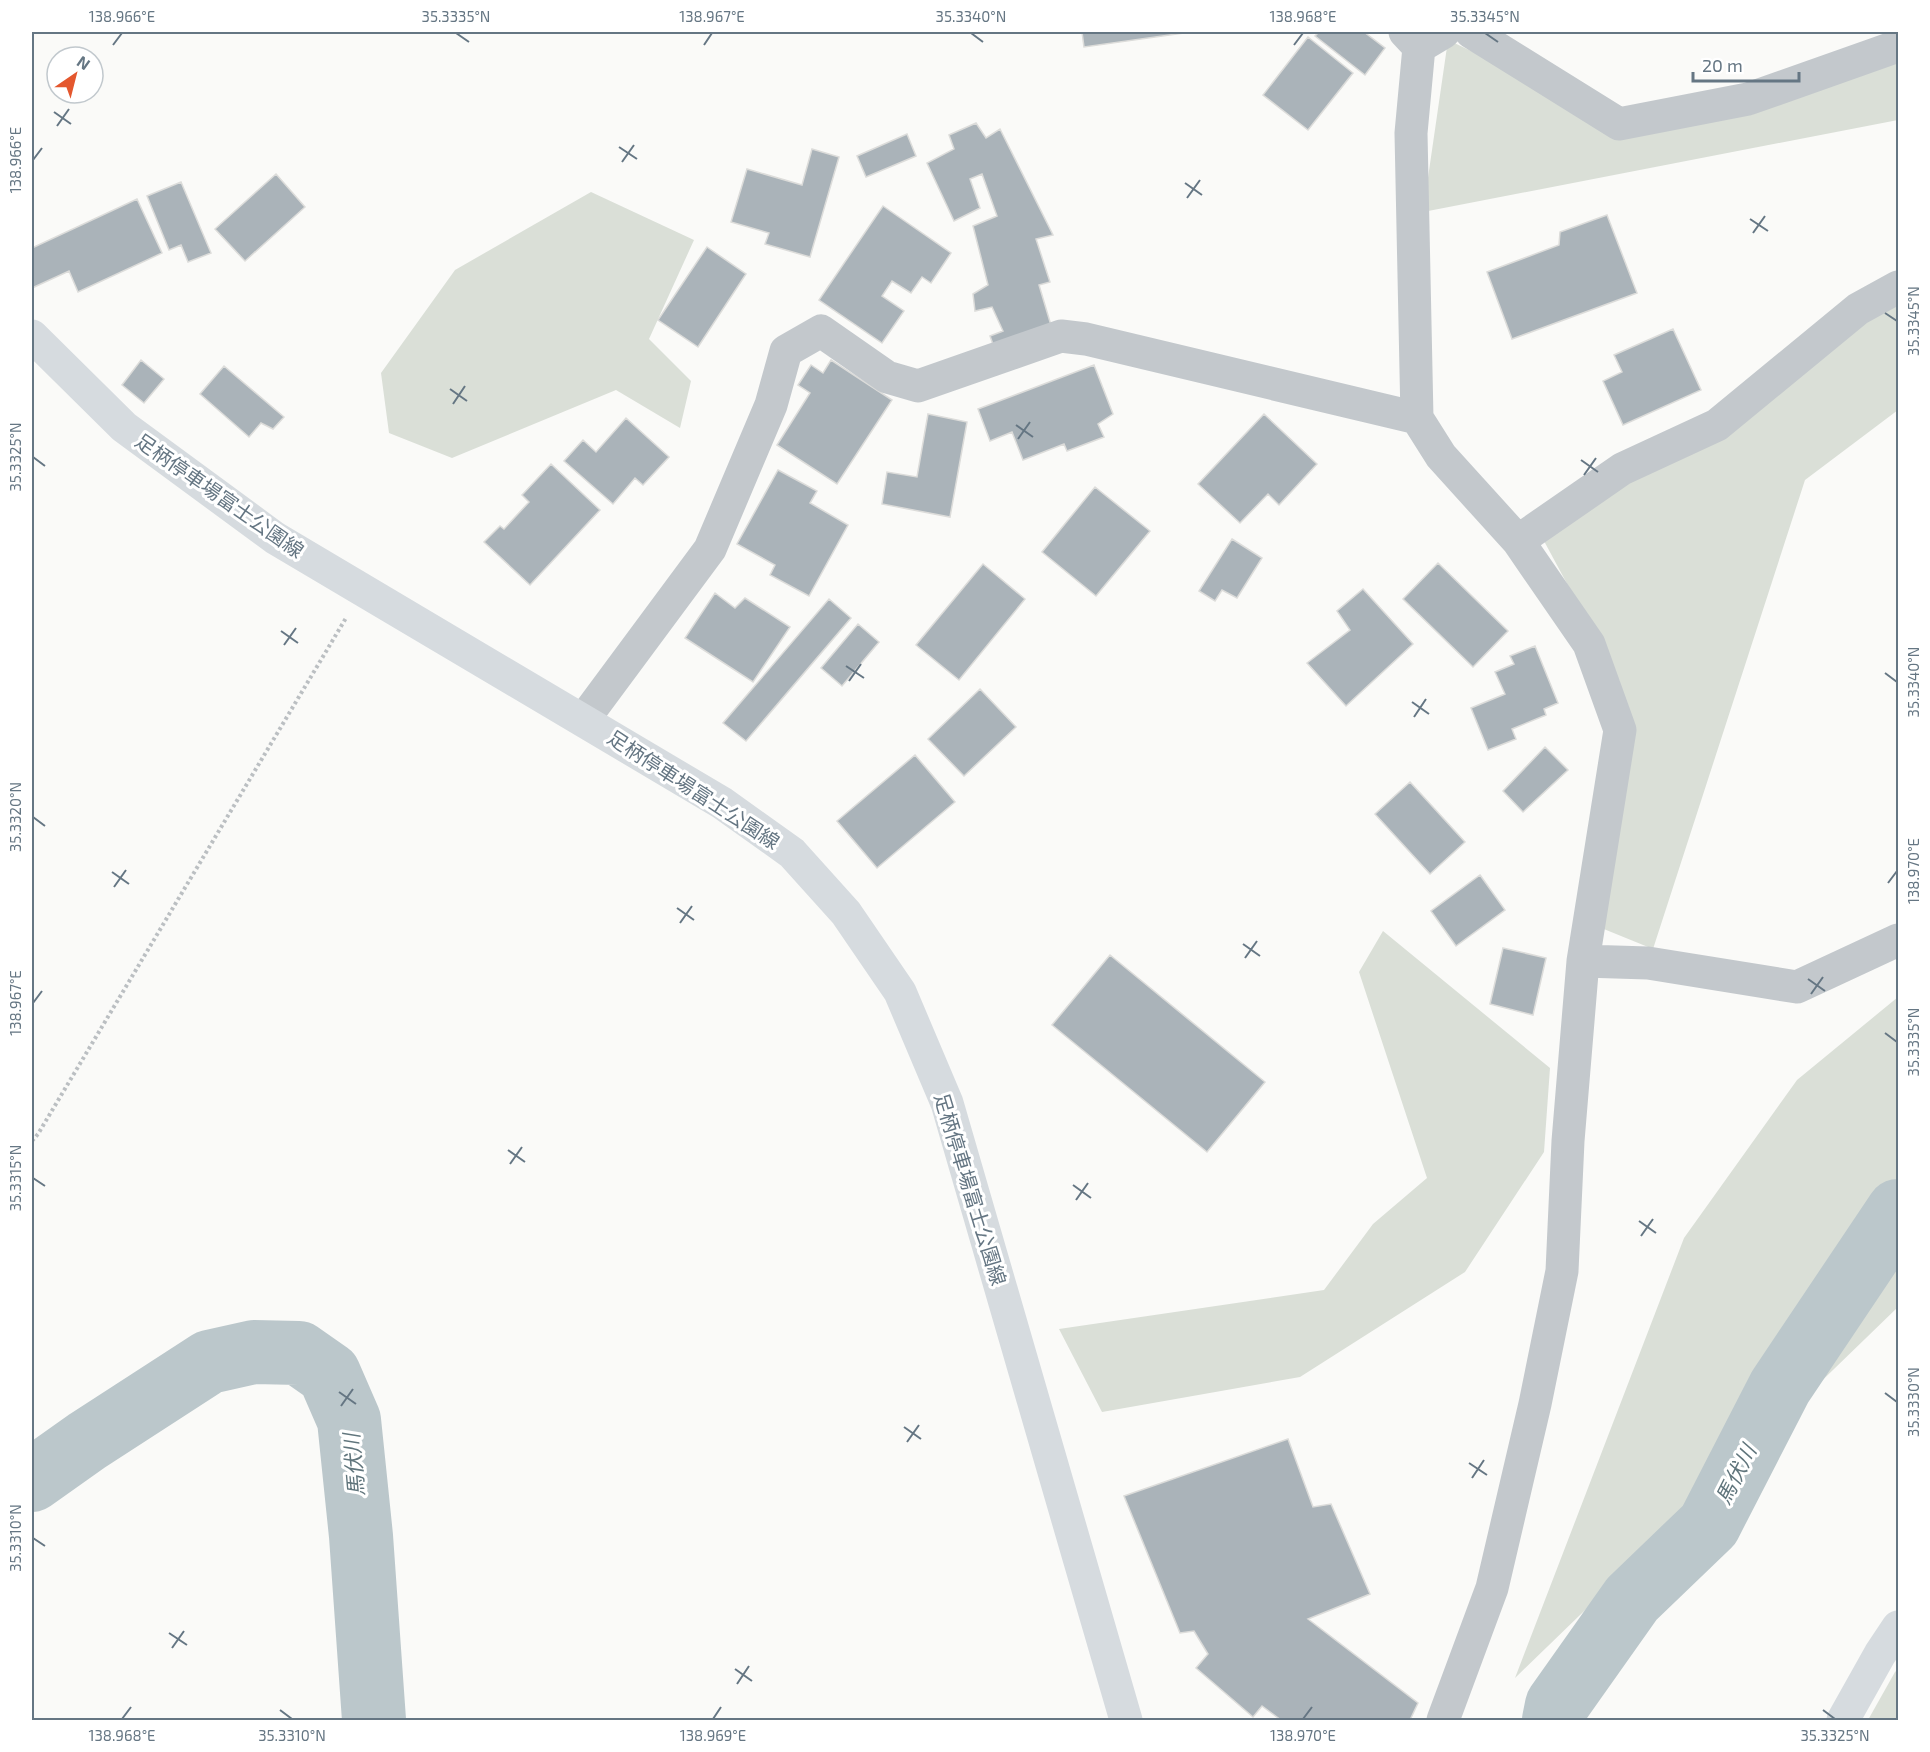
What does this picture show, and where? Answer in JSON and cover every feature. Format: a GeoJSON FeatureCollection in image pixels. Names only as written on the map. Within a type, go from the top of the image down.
{"type":"FeatureCollection","features":[{"type":"Feature","properties":{"kind":"main road","name":"足柄停車場富士公園線"},"geometry":{"type":"LineString","coordinates":[[32,336],[124,427],[275,538],[584,719],[722,803],[792,853],[846,913],[900,992],[947,1104],[1126,1720]]}},
{"type":"Feature","properties":{"kind":"main road"},"geometry":{"type":"LineString","coordinates":[[1843,1720],[1880,1654],[1899,1627]]}},
{"type":"Feature","properties":{"kind":"street"},"geometry":{"type":"LineString","coordinates":[[1471,32],[1619,124],[1748,99],[1899,46]]}},
{"type":"Feature","properties":{"kind":"street"},"geometry":{"type":"LineString","coordinates":[[1423,37],[1411,133],[1417,418],[1441,456],[1518,541],[1589,644],[1620,730],[1583,961],[1568,1141],[1563,1271],[1492,1588],[1443,1720]]}},
{"type":"Feature","properties":{"kind":"street"},"geometry":{"type":"LineString","coordinates":[[1518,541],[1622,469],[1718,425],[1858,309],[1899,287]]}},
{"type":"Feature","properties":{"kind":"street"},"geometry":{"type":"LineString","coordinates":[[584,719],[710,549],[771,405],[786,351],[821,331],[887,377],[918,386],[1061,336],[1086,339],[1417,418]]}},
{"type":"Feature","properties":{"kind":"street"},"geometry":{"type":"LineString","coordinates":[[1583,961],[1648,963],[1797,987],[1899,940]]}},
{"type":"Feature","properties":{"kind":"path"},"geometry":{"type":"LineString","coordinates":[[32,1141],[364,589]]}},
{"type":"Feature","properties":{"kind":"shaded area"},"geometry":{"type":"Polygon","coordinates":[[[1448,40],[1606,115],[1898,52],[1898,120],[1423,212],[1448,40]]]}},
{"type":"Feature","properties":{"kind":"shaded area"},"geometry":{"type":"Polygon","coordinates":[[[591,192],[694,240],[649,339],[691,381],[680,428],[616,390],[452,458],[389,433],[381,373],[455,270],[591,192]]]}},
{"type":"Feature","properties":{"kind":"shaded area"},"geometry":{"type":"Polygon","coordinates":[[[1898,288],[1898,410],[1805,480],[1653,949],[1589,923],[1620,682],[1537,528],[1898,288]]]}},
{"type":"Feature","properties":{"kind":"shaded area"},"geometry":{"type":"Polygon","coordinates":[[[1383,931],[1550,1068],[1544,1152],[1465,1272],[1300,1377],[1102,1412],[1059,1329],[1324,1290],[1373,1224],[1427,1178],[1359,972],[1383,931]]]}},
{"type":"Feature","properties":{"kind":"shaded area"},"geometry":{"type":"Polygon","coordinates":[[[1898,997],[1898,1307],[1515,1678],[1684,1238],[1797,1080],[1898,997]]]}},
{"type":"Feature","properties":{"kind":"shaded area"},"geometry":{"type":"Polygon","coordinates":[[[1898,1669],[1898,1720],[1868,1720],[1895,1672],[1898,1669]]]}},
{"type":"Feature","properties":{"kind":"building"},"geometry":{"type":"Polygon","coordinates":[[[1082,32],[1191,32],[1084,47],[1082,32]]]}},
{"type":"Feature","properties":{"kind":"building"},"geometry":{"type":"Polygon","coordinates":[[[1319,32],[1364,32],[1385,48],[1365,75],[1315,36],[1319,32]]]}},
{"type":"Feature","properties":{"kind":"building"},"geometry":{"type":"Polygon","coordinates":[[[1308,37],[1353,73],[1308,130],[1263,95],[1308,37]]]}},
{"type":"Feature","properties":{"kind":"building"},"geometry":{"type":"Polygon","coordinates":[[[976,123],[986,138],[1000,129],[1053,235],[1036,239],[1050,282],[1039,285],[1053,332],[995,350],[990,336],[1003,331],[992,307],[975,311],[973,294],[988,285],[973,226],[997,216],[982,174],[970,179],[980,208],[954,221],[927,163],[954,149],[949,135],[976,123]]]}},
{"type":"Feature","properties":{"kind":"building"},"geometry":{"type":"Polygon","coordinates":[[[907,134],[916,156],[866,177],[857,156],[907,134]]]}},
{"type":"Feature","properties":{"kind":"building"},"geometry":{"type":"Polygon","coordinates":[[[812,149],[839,157],[810,257],[765,244],[769,233],[731,222],[747,169],[802,185],[812,149]]]}},
{"type":"Feature","properties":{"kind":"building"},"geometry":{"type":"Polygon","coordinates":[[[276,174],[305,207],[245,261],[215,229],[276,174]]]}},
{"type":"Feature","properties":{"kind":"building"},"geometry":{"type":"Polygon","coordinates":[[[181,182],[211,253],[188,262],[181,245],[169,250],[147,196],[181,182]]]}},
{"type":"Feature","properties":{"kind":"building"},"geometry":{"type":"Polygon","coordinates":[[[137,199],[162,253],[78,292],[69,271],[32,288],[32,248],[137,199]]]}},
{"type":"Feature","properties":{"kind":"building"},"geometry":{"type":"Polygon","coordinates":[[[883,206],[951,253],[931,283],[922,277],[911,293],[892,281],[882,296],[904,311],[882,343],[819,300],[883,206]]]}},
{"type":"Feature","properties":{"kind":"building"},"geometry":{"type":"Polygon","coordinates":[[[1607,215],[1637,293],[1512,339],[1487,272],[1559,245],[1560,232],[1607,215]]]}},
{"type":"Feature","properties":{"kind":"building"},"geometry":{"type":"Polygon","coordinates":[[[707,247],[746,274],[698,347],[658,320],[707,247]]]}},
{"type":"Feature","properties":{"kind":"building"},"geometry":{"type":"Polygon","coordinates":[[[1673,329],[1701,390],[1623,425],[1603,381],[1622,372],[1614,355],[1673,329]]]}},
{"type":"Feature","properties":{"kind":"building"},"geometry":{"type":"Polygon","coordinates":[[[141,360],[164,379],[144,403],[122,385],[141,360]]]}},
{"type":"Feature","properties":{"kind":"building"},"geometry":{"type":"Polygon","coordinates":[[[831,360],[892,400],[837,484],[777,445],[810,393],[798,385],[811,365],[823,373],[831,360]]]}},
{"type":"Feature","properties":{"kind":"building"},"geometry":{"type":"Polygon","coordinates":[[[1094,365],[1113,414],[1098,424],[1104,437],[1067,451],[1064,444],[1023,460],[1012,432],[990,441],[978,409],[1094,365]]]}},
{"type":"Feature","properties":{"kind":"building"},"geometry":{"type":"Polygon","coordinates":[[[224,366],[284,417],[273,429],[261,423],[249,437],[200,394],[224,366]]]}},
{"type":"Feature","properties":{"kind":"building"},"geometry":{"type":"Polygon","coordinates":[[[928,414],[967,422],[950,517],[882,504],[887,472],[917,477],[928,414]]]}},
{"type":"Feature","properties":{"kind":"building"},"geometry":{"type":"Polygon","coordinates":[[[1264,414],[1317,464],[1279,505],[1268,494],[1240,523],[1198,484],[1264,414]]]}},
{"type":"Feature","properties":{"kind":"building"},"geometry":{"type":"Polygon","coordinates":[[[626,418],[669,457],[643,485],[635,478],[613,504],[564,461],[583,440],[596,452],[626,418]]]}},
{"type":"Feature","properties":{"kind":"building"},"geometry":{"type":"Polygon","coordinates":[[[551,464],[600,510],[530,585],[484,542],[500,526],[504,529],[529,502],[522,495],[551,464]]]}},
{"type":"Feature","properties":{"kind":"building"},"geometry":{"type":"Polygon","coordinates":[[[778,470],[817,491],[810,503],[848,525],[809,596],[770,575],[775,565],[737,544],[778,470]]]}},
{"type":"Feature","properties":{"kind":"building"},"geometry":{"type":"Polygon","coordinates":[[[1095,487],[1150,531],[1096,596],[1042,552],[1095,487]]]}},
{"type":"Feature","properties":{"kind":"building"},"geometry":{"type":"Polygon","coordinates":[[[1232,539],[1262,558],[1237,598],[1222,590],[1215,601],[1199,591],[1232,539]]]}},
{"type":"Feature","properties":{"kind":"building"},"geometry":{"type":"Polygon","coordinates":[[[1438,563],[1508,631],[1473,667],[1403,599],[1438,563]]]}},
{"type":"Feature","properties":{"kind":"building"},"geometry":{"type":"Polygon","coordinates":[[[983,564],[1025,599],[959,680],[916,645],[983,564]]]}},
{"type":"Feature","properties":{"kind":"building"},"geometry":{"type":"Polygon","coordinates":[[[1363,589],[1413,644],[1346,706],[1307,663],[1350,630],[1337,611],[1363,589]]]}},
{"type":"Feature","properties":{"kind":"building"},"geometry":{"type":"Polygon","coordinates":[[[715,593],[735,608],[745,598],[790,627],[753,682],[685,638],[715,593]]]}},
{"type":"Feature","properties":{"kind":"building"},"geometry":{"type":"Polygon","coordinates":[[[829,599],[851,618],[746,741],[723,723],[829,599]]]}},
{"type":"Feature","properties":{"kind":"building"},"geometry":{"type":"Polygon","coordinates":[[[858,624],[879,642],[842,686],[821,668],[858,624]]]}},
{"type":"Feature","properties":{"kind":"building"},"geometry":{"type":"Polygon","coordinates":[[[1535,646],[1558,703],[1544,709],[1546,715],[1512,729],[1516,739],[1488,750],[1471,708],[1505,694],[1495,672],[1514,664],[1510,656],[1535,646]]]}},
{"type":"Feature","properties":{"kind":"building"},"geometry":{"type":"Polygon","coordinates":[[[980,689],[1016,727],[964,776],[928,739],[980,689]]]}},
{"type":"Feature","properties":{"kind":"building"},"geometry":{"type":"Polygon","coordinates":[[[1545,747],[1568,770],[1523,812],[1503,791],[1545,747]]]}},
{"type":"Feature","properties":{"kind":"building"},"geometry":{"type":"Polygon","coordinates":[[[915,755],[955,802],[877,868],[837,821],[915,755]]]}},
{"type":"Feature","properties":{"kind":"building"},"geometry":{"type":"Polygon","coordinates":[[[1410,782],[1465,842],[1430,874],[1375,814],[1410,782]]]}},
{"type":"Feature","properties":{"kind":"building"},"geometry":{"type":"Polygon","coordinates":[[[1480,875],[1505,910],[1456,946],[1431,911],[1480,875]]]}},
{"type":"Feature","properties":{"kind":"building"},"geometry":{"type":"Polygon","coordinates":[[[1503,948],[1546,958],[1533,1015],[1490,1004],[1503,948]]]}},
{"type":"Feature","properties":{"kind":"building"},"geometry":{"type":"Polygon","coordinates":[[[1110,955],[1265,1082],[1207,1152],[1052,1025],[1110,955]]]}},
{"type":"Feature","properties":{"kind":"building"},"geometry":{"type":"Polygon","coordinates":[[[1288,1439],[1313,1507],[1331,1504],[1370,1594],[1308,1619],[1418,1703],[1410,1720],[1281,1720],[1262,1706],[1253,1717],[1196,1668],[1208,1654],[1194,1631],[1180,1633],[1124,1496],[1288,1439]]]}},
{"type":"Feature","properties":{"kind":"waterway","name":"馬伏川"},"geometry":{"type":"LineString","coordinates":[[1554,1720],[1557,1705],[1632,1599],[1709,1525],[1780,1387],[1898,1211]]}},
{"type":"Feature","properties":{"kind":"waterway","name":"馬伏川"},"geometry":{"type":"LineString","coordinates":[[32,1480],[87,1441],[209,1362],[254,1352],[299,1353],[329,1374],[349,1420],[361,1536],[374,1720]]}}]}
